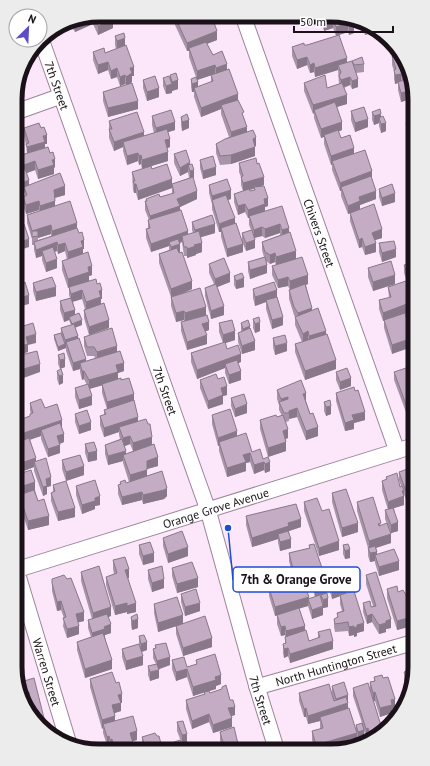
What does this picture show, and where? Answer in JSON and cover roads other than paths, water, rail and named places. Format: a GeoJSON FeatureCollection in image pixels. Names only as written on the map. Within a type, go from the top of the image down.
{"type":"FeatureCollection","features":[{"type":"Feature","properties":{"kind":"street","name":"Chivers Street"},"geometry":{"type":"LineString","coordinates":[[245,22],[397,451]]}},
{"type":"Feature","properties":{"kind":"street","name":"7th Street"},"geometry":{"type":"LineString","coordinates":[[44,48],[208,510],[257,687],[275,744]]}},
{"type":"Feature","properties":{"kind":"street"},"geometry":{"type":"LineString","coordinates":[[22,110],[61,96]]}},
{"type":"Feature","properties":{"kind":"street","name":"Orange Grove Avenue"},"geometry":{"type":"LineString","coordinates":[[22,568],[408,448]]}},
{"type":"Feature","properties":{"kind":"street","name":"Warren Street"},"geometry":{"type":"LineString","coordinates":[[22,589],[67,737]]}},
{"type":"Feature","properties":{"kind":"street","name":"North Huntington Street"},"geometry":{"type":"LineString","coordinates":[[257,687],[408,644]]}},
{"type":"Feature","properties":{"kind":"place","name":"7th & Orange Grove"},"geometry":{"type":"Point","coordinates":[228,528]}}]}
